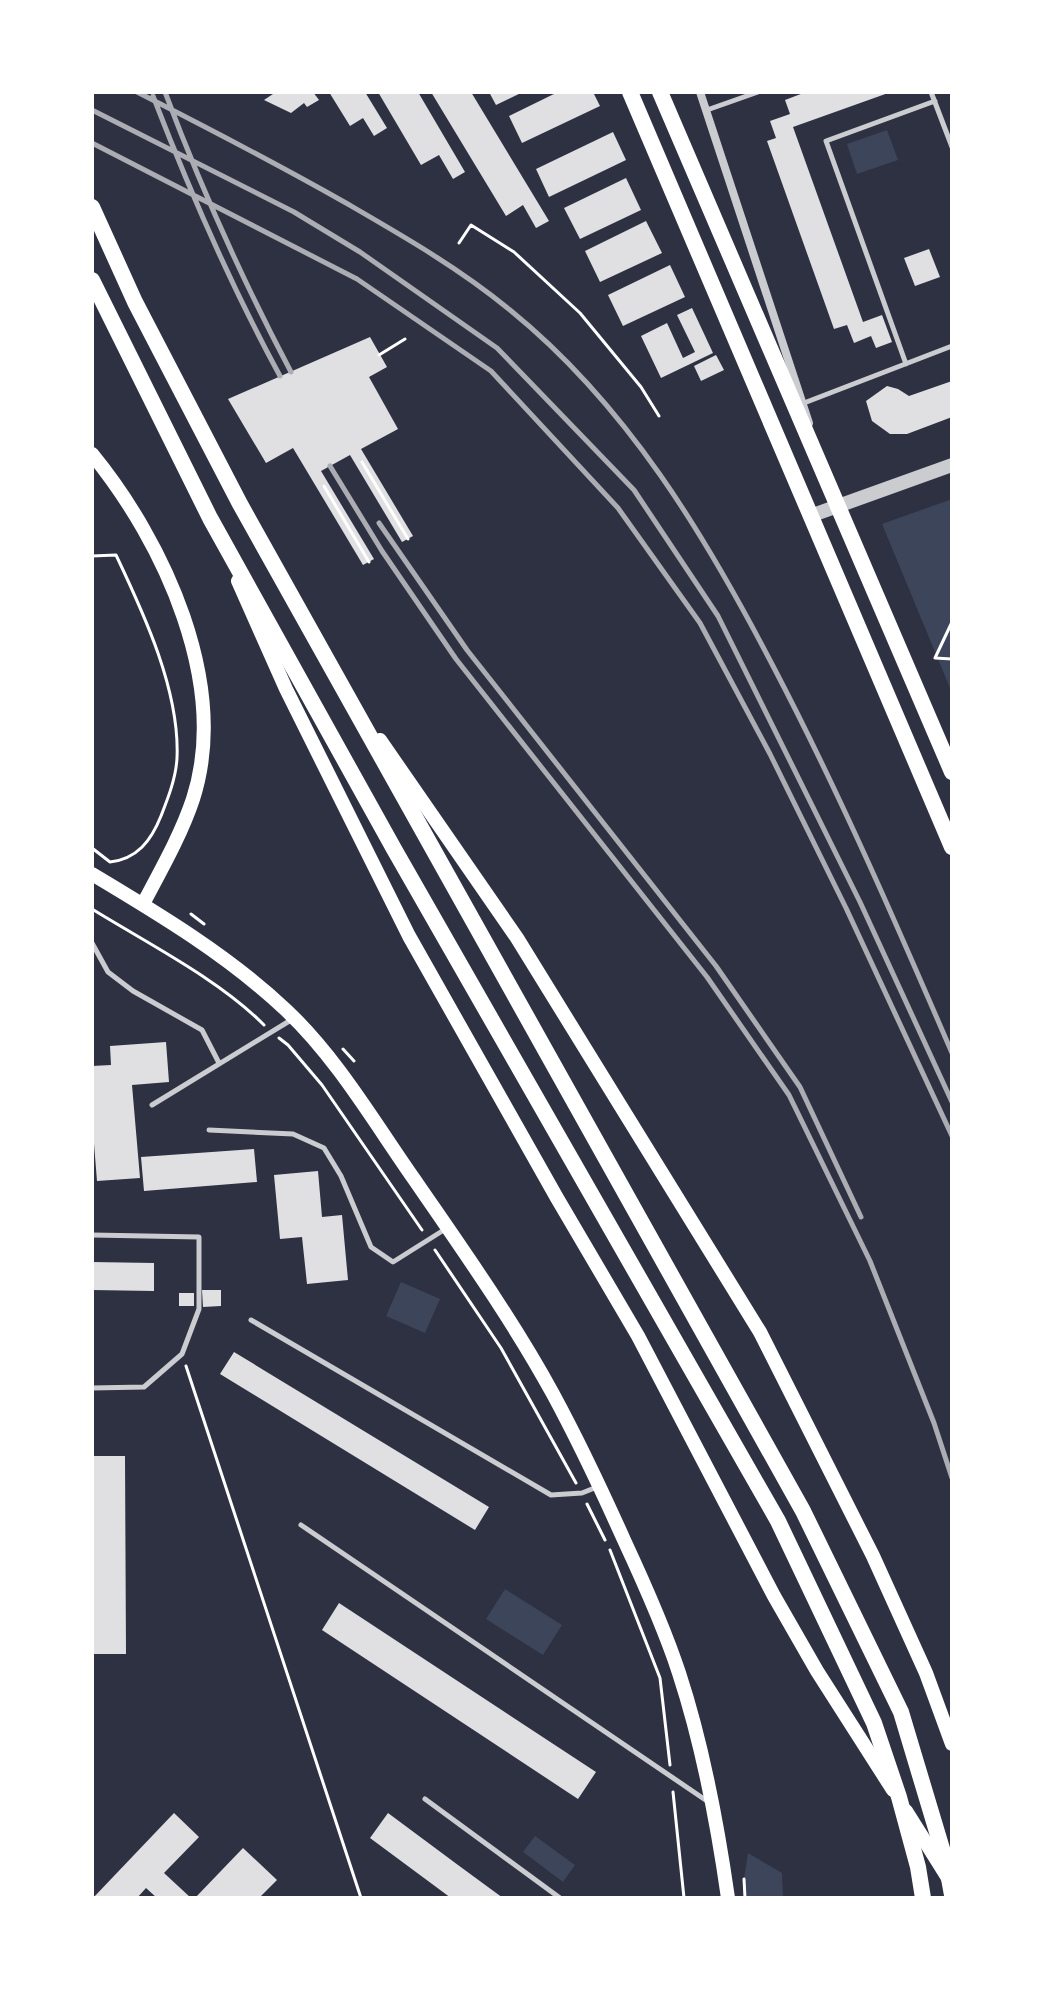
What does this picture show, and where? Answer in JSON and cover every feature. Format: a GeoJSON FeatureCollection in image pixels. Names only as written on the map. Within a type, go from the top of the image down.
{"type":"FeatureCollection","features":[{"type":"Feature","properties":{"kind":"main road"},"geometry":{"type":"LineString","coordinates":[[630,92],[952,847]]}},
{"type":"Feature","properties":{"kind":"main road"},"geometry":{"type":"LineString","coordinates":[[660,92],[840,505],[952,772]]}},
{"type":"Feature","properties":{"kind":"main road"},"geometry":{"type":"LineString","coordinates":[[92,207],[135,302],[240,504],[803,1511],[901,1712],[942,1848],[952,1895]]}},
{"type":"Feature","properties":{"kind":"main road"},"geometry":{"type":"LineString","coordinates":[[92,280],[210,518],[286,689],[409,936],[638,1336],[774,1596],[817,1671],[952,1885]]}},
{"type":"Feature","properties":{"kind":"main road"},"geometry":{"type":"LineString","coordinates":[[92,454],[118,486],[149,540],[187,626],[203,693],[203,753],[193,798],[143,904]]}},
{"type":"Feature","properties":{"kind":"main road"},"geometry":{"type":"LineString","coordinates":[[210,518],[394,849],[778,1521],[874,1723],[903,1811],[923,1898]]}},
{"type":"Feature","properties":{"kind":"main road"},"geometry":{"type":"LineString","coordinates":[[347,694],[517,938],[760,1332],[873,1556],[926,1673],[952,1744]]}},
{"type":"Feature","properties":{"kind":"main road"},"geometry":{"type":"LineString","coordinates":[[93,878],[143,904],[254,982],[294,1018],[339,1072],[448,1228],[552,1393],[600,1486],[655,1608],[679,1672],[715,1806],[728,1898]]}},
{"type":"Feature","properties":{"kind":"street"},"geometry":{"type":"LineString","coordinates":[[700,92],[804,403],[820,462]]}},
{"type":"Feature","properties":{"kind":"street"},"geometry":{"type":"LineString","coordinates":[[810,516],[952,465]]}},
{"type":"Feature","properties":{"kind":"lane"},"geometry":{"type":"LineString","coordinates":[[707,110],[758,92]]}},
{"type":"Feature","properties":{"kind":"lane"},"geometry":{"type":"LineString","coordinates":[[931,92],[952,147]]}},
{"type":"Feature","properties":{"kind":"lane"},"geometry":{"type":"LineString","coordinates":[[906,364],[826,141],[935,101]]}},
{"type":"Feature","properties":{"kind":"lane"},"geometry":{"type":"LineString","coordinates":[[804,403],[952,346]]}},
{"type":"Feature","properties":{"kind":"lane"},"geometry":{"type":"LineString","coordinates":[[92,943],[108,972],[133,991],[202,1030],[219,1063]]}},
{"type":"Feature","properties":{"kind":"lane"},"geometry":{"type":"LineString","coordinates":[[152,1105],[294,1018]]}},
{"type":"Feature","properties":{"kind":"lane"},"geometry":{"type":"LineString","coordinates":[[209,1130],[293,1134],[324,1148],[341,1176],[371,1247],[393,1262],[448,1228]]}},
{"type":"Feature","properties":{"kind":"lane"},"geometry":{"type":"LineString","coordinates":[[92,1235],[199,1237],[199,1309],[182,1354],[144,1387],[92,1388]]}},
{"type":"Feature","properties":{"kind":"lane"},"geometry":{"type":"LineString","coordinates":[[251,1320],[551,1495],[582,1493],[600,1486]]}},
{"type":"Feature","properties":{"kind":"lane"},"geometry":{"type":"LineString","coordinates":[[301,1525],[715,1806]]}},
{"type":"Feature","properties":{"kind":"lane"},"geometry":{"type":"LineString","coordinates":[[425,1799],[560,1898]]}},
{"type":"Feature","properties":{"kind":"path"},"geometry":{"type":"LineString","coordinates":[[459,243],[471,225],[514,252],[580,313],[641,387],[659,416]]}},
{"type":"Feature","properties":{"kind":"path"},"geometry":{"type":"LineString","coordinates":[[379,355],[405,339]]}},
{"type":"Feature","properties":{"kind":"path"},"geometry":{"type":"LineString","coordinates":[[362,462],[408,539]]}},
{"type":"Feature","properties":{"kind":"path"},"geometry":{"type":"LineString","coordinates":[[324,486],[369,562]]}},
{"type":"Feature","properties":{"kind":"path"},"geometry":{"type":"LineString","coordinates":[[92,556],[116,555],[146,618],[170,694],[177,757],[172,784],[159,821],[147,843],[122,861],[110,862],[92,848]]}},
{"type":"Feature","properties":{"kind":"path"},"geometry":{"type":"LineString","coordinates":[[952,622],[935,658],[952,659]]}},
{"type":"Feature","properties":{"kind":"path"},"geometry":{"type":"LineString","coordinates":[[92,909],[189,969],[252,1013],[288,1045],[322,1085],[501,1348],[582,1493],[626,1587],[660,1678],[684,1898]]}},
{"type":"Feature","properties":{"kind":"path"},"geometry":{"type":"LineString","coordinates":[[182,1354],[361,1898]]}},
{"type":"Feature","properties":{"kind":"path"},"geometry":{"type":"LineString","coordinates":[[744,1879],[745,1898]]}},
{"type":"Feature","properties":{"kind":"shaded area"},"geometry":{"type":"Polygon","coordinates":[[[887,130],[898,160],[857,174],[847,144],[887,130]]]}},
{"type":"Feature","properties":{"kind":"shaded area"},"geometry":{"type":"Polygon","coordinates":[[[952,499],[952,693],[882,524],[952,499]]]}},
{"type":"Feature","properties":{"kind":"shaded area"},"geometry":{"type":"Polygon","coordinates":[[[401,1282],[440,1299],[425,1333],[386,1316],[401,1282]]]}},
{"type":"Feature","properties":{"kind":"shaded area"},"geometry":{"type":"Polygon","coordinates":[[[505,1589],[562,1625],[543,1655],[486,1619],[505,1589]]]}},
{"type":"Feature","properties":{"kind":"shaded area"},"geometry":{"type":"Polygon","coordinates":[[[535,1836],[575,1865],[563,1882],[523,1852],[535,1836]]]}},
{"type":"Feature","properties":{"kind":"shaded area"},"geometry":{"type":"Polygon","coordinates":[[[748,1853],[782,1873],[783,1898],[745,1898],[748,1853]]]}},
{"type":"Feature","properties":{"kind":"building"},"geometry":{"type":"Polygon","coordinates":[[[276,92],[313,92],[319,100],[307,107],[304,103],[291,113],[264,100],[276,92]]]}},
{"type":"Feature","properties":{"kind":"building"},"geometry":{"type":"Polygon","coordinates":[[[329,92],[365,92],[387,128],[374,136],[363,118],[350,126],[329,92]]]}},
{"type":"Feature","properties":{"kind":"building"},"geometry":{"type":"Polygon","coordinates":[[[378,92],[418,92],[465,172],[453,179],[439,155],[421,165],[378,92]]]}},
{"type":"Feature","properties":{"kind":"building"},"geometry":{"type":"Polygon","coordinates":[[[431,92],[471,92],[549,221],[536,228],[523,205],[506,216],[431,92]]]}},
{"type":"Feature","properties":{"kind":"building"},"geometry":{"type":"Polygon","coordinates":[[[489,92],[523,92],[496,105],[489,92]]]}},
{"type":"Feature","properties":{"kind":"building"},"geometry":{"type":"Polygon","coordinates":[[[558,92],[593,92],[600,106],[522,143],[509,116],[558,92]]]}},
{"type":"Feature","properties":{"kind":"building"},"geometry":{"type":"Polygon","coordinates":[[[806,92],[891,92],[793,127],[863,322],[882,315],[892,342],[876,348],[871,336],[854,343],[847,325],[834,329],[767,141],[776,138],[770,121],[790,114],[785,100],[806,92]]]}},
{"type":"Feature","properties":{"kind":"building"},"geometry":{"type":"Polygon","coordinates":[[[613,132],[626,160],[549,197],[536,169],[613,132]]]}},
{"type":"Feature","properties":{"kind":"building"},"geometry":{"type":"Polygon","coordinates":[[[626,178],[641,210],[580,239],[564,208],[626,178]]]}},
{"type":"Feature","properties":{"kind":"building"},"geometry":{"type":"Polygon","coordinates":[[[646,221],[662,253],[600,282],[585,251],[646,221]]]}},
{"type":"Feature","properties":{"kind":"building"},"geometry":{"type":"Polygon","coordinates":[[[929,249],[940,277],[915,286],[904,258],[929,249]]]}},
{"type":"Feature","properties":{"kind":"building"},"geometry":{"type":"Polygon","coordinates":[[[670,265],[685,297],[623,326],[608,295],[670,265]]]}},
{"type":"Feature","properties":{"kind":"building"},"geometry":{"type":"Polygon","coordinates":[[[692,308],[713,353],[661,378],[641,336],[667,323],[683,358],[695,352],[677,315],[692,308]]]}},
{"type":"Feature","properties":{"kind":"building"},"geometry":{"type":"Polygon","coordinates":[[[370,337],[387,367],[369,377],[398,429],[361,449],[413,536],[402,542],[350,455],[321,471],[374,559],[363,565],[293,448],[266,463],[228,399],[370,337]]]}},
{"type":"Feature","properties":{"kind":"building"},"geometry":{"type":"Polygon","coordinates":[[[716,355],[724,370],[701,381],[694,366],[716,355]]]}},
{"type":"Feature","properties":{"kind":"building"},"geometry":{"type":"Polygon","coordinates":[[[952,381],[952,417],[907,434],[890,434],[872,421],[866,401],[887,386],[909,396],[952,381]]]}},
{"type":"Feature","properties":{"kind":"building"},"geometry":{"type":"Polygon","coordinates":[[[166,1042],[169,1082],[132,1085],[140,1178],[97,1181],[92,1066],[111,1065],[110,1046],[166,1042]]]}},
{"type":"Feature","properties":{"kind":"building"},"geometry":{"type":"Polygon","coordinates":[[[254,1149],[257,1182],[144,1191],[141,1157],[254,1149]]]}},
{"type":"Feature","properties":{"kind":"building"},"geometry":{"type":"Polygon","coordinates":[[[318,1171],[322,1217],[342,1215],[348,1280],[307,1284],[302,1237],[280,1239],[274,1175],[318,1171]]]}},
{"type":"Feature","properties":{"kind":"building"},"geometry":{"type":"Polygon","coordinates":[[[92,1262],[154,1263],[154,1291],[92,1290],[92,1262]]]}},
{"type":"Feature","properties":{"kind":"building"},"geometry":{"type":"Polygon","coordinates":[[[202,1290],[221,1290],[221,1306],[203,1307],[202,1290]]]}},
{"type":"Feature","properties":{"kind":"building"},"geometry":{"type":"Polygon","coordinates":[[[179,1293],[194,1293],[194,1306],[179,1306],[179,1293]]]}},
{"type":"Feature","properties":{"kind":"building"},"geometry":{"type":"Polygon","coordinates":[[[234,1352],[489,1507],[475,1530],[220,1374],[234,1352]]]}},
{"type":"Feature","properties":{"kind":"building"},"geometry":{"type":"Polygon","coordinates":[[[92,1456],[125,1456],[126,1654],[92,1654],[92,1456]]]}},
{"type":"Feature","properties":{"kind":"building"},"geometry":{"type":"Polygon","coordinates":[[[339,1603],[596,1772],[578,1799],[322,1630],[339,1603]]]}},
{"type":"Feature","properties":{"kind":"building"},"geometry":{"type":"Polygon","coordinates":[[[174,1813],[199,1837],[164,1873],[191,1898],[157,1898],[146,1888],[137,1898],[93,1898],[174,1813]]]}},
{"type":"Feature","properties":{"kind":"building"},"geometry":{"type":"Polygon","coordinates":[[[388,1813],[503,1898],[451,1898],[370,1838],[388,1813]]]}},
{"type":"Feature","properties":{"kind":"building"},"geometry":{"type":"Polygon","coordinates":[[[243,1848],[277,1880],[259,1898],[195,1898],[243,1848]]]}},
{"type":"Feature","properties":{"kind":"railway"},"geometry":{"type":"LineString","coordinates":[[137,92],[320,189],[451,266],[510,310],[591,387],[660,474],[720,568],[747,617],[844,810],[952,1053]]}},
{"type":"Feature","properties":{"kind":"railway"},"geometry":{"type":"LineString","coordinates":[[165,92],[224,234],[291,372]]}},
{"type":"Feature","properties":{"kind":"railway"},"geometry":{"type":"LineString","coordinates":[[153,96],[212,238],[280,376]]}},
{"type":"Feature","properties":{"kind":"railway"},"geometry":{"type":"LineString","coordinates":[[92,110],[294,212],[360,252],[497,348],[634,490],[718,616],[860,902],[952,1102]]}},
{"type":"Feature","properties":{"kind":"railway"},"geometry":{"type":"LineString","coordinates":[[92,143],[357,279],[491,371],[618,508],[700,623],[770,754],[952,1136]]}},
{"type":"Feature","properties":{"kind":"railway"},"geometry":{"type":"LineString","coordinates":[[330,466],[382,551],[456,659],[707,977],[789,1095],[870,1261],[934,1423],[952,1478]]}},
{"type":"Feature","properties":{"kind":"railway"},"geometry":{"type":"LineString","coordinates":[[379,523],[467,650],[716,966],[800,1087],[861,1217]]}}]}
